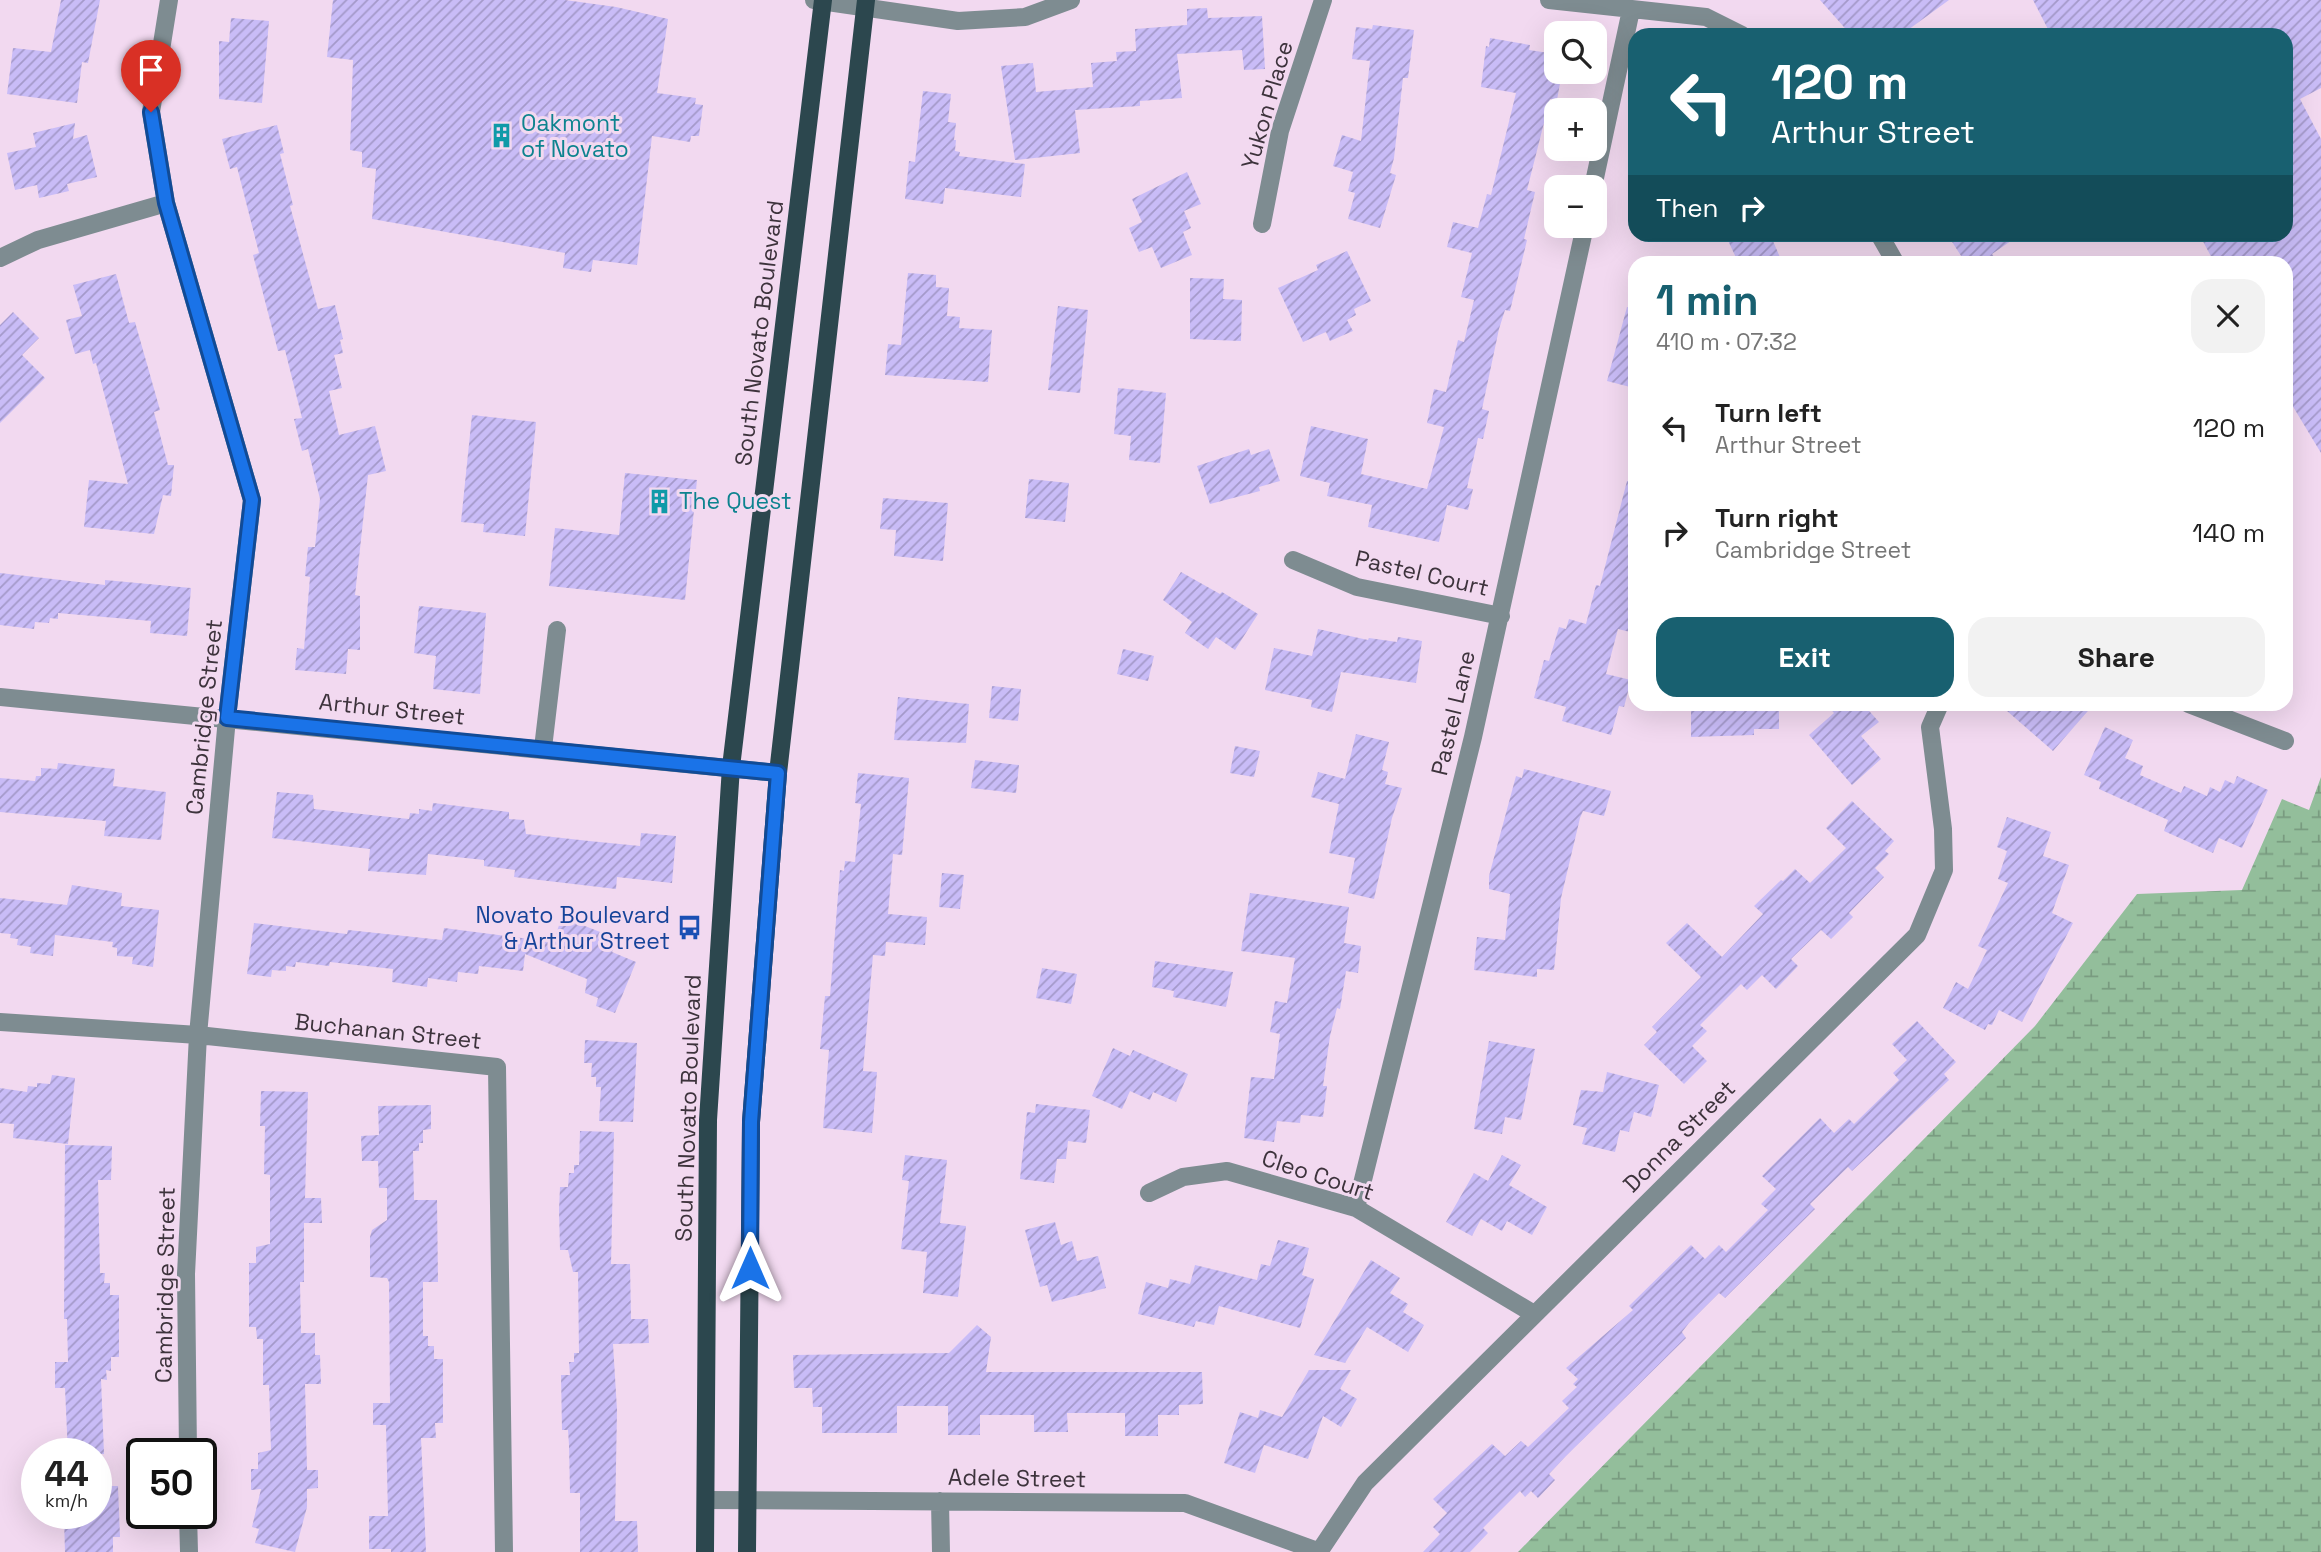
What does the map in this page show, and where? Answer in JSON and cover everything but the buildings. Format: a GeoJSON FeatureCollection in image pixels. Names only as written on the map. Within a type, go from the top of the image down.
{"type":"FeatureCollection","features":[{"type":"Feature","properties":{"kind":"main road","name":"South Novato Boulevard"},"geometry":{"type":"LineString","coordinates":[[705,1552],[708,1120],[731,767],[820,1]]}},
{"type":"Feature","properties":{"kind":"main road"},"geometry":{"type":"LineString","coordinates":[[747,1552],[751,1122],[778,773],[865,3]]}},
{"type":"Feature","properties":{"kind":"street","name":"Cambridge Street"},"geometry":{"type":"LineString","coordinates":[[169,0],[151,112],[166,203],[252,500],[227,718],[198,1035],[186,1274],[188,1438]]}},
{"type":"Feature","properties":{"kind":"street"},"geometry":{"type":"LineString","coordinates":[[820,1],[865,3],[958,21],[1025,17],[1071,0]]}},
{"type":"Feature","properties":{"kind":"street","name":"Yukon Place"},"geometry":{"type":"LineString","coordinates":[[1262,224],[1280,131],[1324,0]]}},
{"type":"Feature","properties":{"kind":"street"},"geometry":{"type":"LineString","coordinates":[[1549,0],[1706,16],[1729,28]]}},
{"type":"Feature","properties":{"kind":"street"},"geometry":{"type":"LineString","coordinates":[[1628,28],[1632,10]]}},
{"type":"Feature","properties":{"kind":"street"},"geometry":{"type":"LineString","coordinates":[[1596,175],[1628,28]]}},
{"type":"Feature","properties":{"kind":"street"},"geometry":{"type":"LineString","coordinates":[[0,258],[38,240],[166,203]]}},
{"type":"Feature","properties":{"kind":"street","name":"Pastel Lane"},"geometry":{"type":"LineString","coordinates":[[1356,1208],[1501,616],[1582,238]]}},
{"type":"Feature","properties":{"kind":"street","name":"Pastel Court"},"geometry":{"type":"LineString","coordinates":[[1293,560],[1357,587],[1501,616]]}},
{"type":"Feature","properties":{"kind":"street"},"geometry":{"type":"LineString","coordinates":[[543,748],[557,630]]}},
{"type":"Feature","properties":{"kind":"street","name":"Arthur Street"},"geometry":{"type":"LineString","coordinates":[[0,697],[778,773]]}},
{"type":"Feature","properties":{"kind":"street","name":"Donna Street"},"geometry":{"type":"LineString","coordinates":[[1320,1552],[1365,1483],[1917,935],[1944,870],[1943,829],[1930,727],[1937,711]]}},
{"type":"Feature","properties":{"kind":"street"},"geometry":{"type":"LineString","coordinates":[[2207,711],[2286,741]]}},
{"type":"Feature","properties":{"kind":"street","name":"Buchanan Street"},"geometry":{"type":"LineString","coordinates":[[0,1022],[198,1035],[497,1067],[504,1552]]}},
{"type":"Feature","properties":{"kind":"street","name":"Cleo Court"},"geometry":{"type":"LineString","coordinates":[[1149,1194],[1183,1177],[1227,1171],[1356,1208],[1534,1314]]}},
{"type":"Feature","properties":{"kind":"street","name":"Adele Street"},"geometry":{"type":"LineString","coordinates":[[706,1500],[1185,1503],[1320,1552]]}},
{"type":"Feature","properties":{"kind":"street"},"geometry":{"type":"LineString","coordinates":[[940,1502],[941,1552]]}},
{"type":"Feature","properties":{"kind":"street"},"geometry":{"type":"LineString","coordinates":[[188,1529],[189,1552]]}},
{"type":"Feature","properties":{"kind":"green space"},"geometry":{"type":"Polygon","coordinates":[[[2321,777],[2321,1552],[1518,1552],[2035,1026],[2137,894],[2242,890],[2282,799],[2309,810],[2321,777]]]}},
{"type":"Feature","properties":{"kind":"place","name":"Oakmont of Novato"},"geometry":{"type":"Point","coordinates":[501,136]}},
{"type":"Feature","properties":{"kind":"place","name":"The Quest"},"geometry":{"type":"Point","coordinates":[659,501]}},
{"type":"Feature","properties":{"kind":"place","name":"Novato Boulevard & Arthur Street"},"geometry":{"type":"Point","coordinates":[690,928]}},
{"type":"Feature","properties":{"kind":"route"},"geometry":{"type":"LineString","coordinates":[[151,112],[166,203],[252,500],[227,718],[778,773],[751,1122],[750,1268]]}}]}
